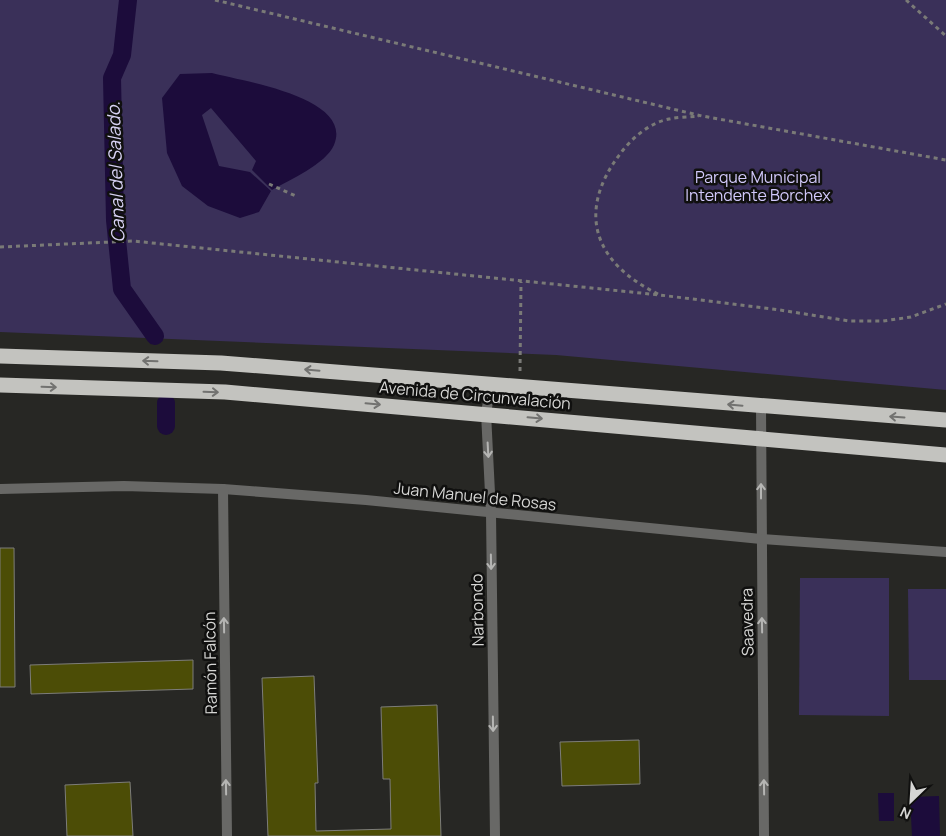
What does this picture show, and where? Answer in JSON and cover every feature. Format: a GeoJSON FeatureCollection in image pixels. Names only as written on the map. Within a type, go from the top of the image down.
{"type":"FeatureCollection","features":[{"type":"Feature","properties":{"kind":"highway","name":"Avenida de Circunvalación"},"geometry":{"type":"LineString","coordinates":[[0,356],[221,363],[761,407],[946,420]]}},
{"type":"Feature","properties":{"kind":"highway","name":"Avenida de Circunvalación"},"geometry":{"type":"LineString","coordinates":[[0,385],[225,392],[486,413],[761,440],[946,454]]}},
{"type":"Feature","properties":{"kind":"street","name":"Narbondo"},"geometry":{"type":"LineString","coordinates":[[491,385],[486,413],[491,513],[495,836]]}},
{"type":"Feature","properties":{"kind":"street","name":"Saavedra"},"geometry":{"type":"LineString","coordinates":[[761,407],[764,836]]}},
{"type":"Feature","properties":{"kind":"street","name":"Juan Manuel de Rosas"},"geometry":{"type":"LineString","coordinates":[[0,489],[124,486],[223,489],[366,500],[761,539],[946,552]]}},
{"type":"Feature","properties":{"kind":"street","name":"Ramón Falcón"},"geometry":{"type":"LineString","coordinates":[[223,489],[227,836]]}},
{"type":"Feature","properties":{"kind":"path"},"geometry":{"type":"LineString","coordinates":[[215,0],[702,116],[946,160]]}},
{"type":"Feature","properties":{"kind":"path"},"geometry":{"type":"LineString","coordinates":[[906,0],[946,36]]}},
{"type":"Feature","properties":{"kind":"path"},"geometry":{"type":"LineString","coordinates":[[660,295],[636,284],[618,269],[603,248],[596,231],[595,211],[598,194],[611,166],[626,146],[644,130],[668,119],[702,116]]}},
{"type":"Feature","properties":{"kind":"path"},"geometry":{"type":"LineString","coordinates":[[269,184],[298,197]]}},
{"type":"Feature","properties":{"kind":"path"},"geometry":{"type":"LineString","coordinates":[[0,247],[102,240],[132,240],[660,295],[780,310],[849,322],[883,321],[911,316],[946,304]]}},
{"type":"Feature","properties":{"kind":"path"},"geometry":{"type":"LineString","coordinates":[[520,357],[521,282]]}},
{"type":"Feature","properties":{"kind":"path"},"geometry":{"type":"LineString","coordinates":[[941,306],[946,308]]}},
{"type":"Feature","properties":{"kind":"green space","name":"Parque Municipal Intendente Borchex"},"geometry":{"type":"Polygon","coordinates":[[[0,0],[946,0],[946,390],[556,355],[0,332],[0,0]]]}},
{"type":"Feature","properties":{"kind":"green space"},"geometry":{"type":"Polygon","coordinates":[[[800,578],[889,578],[889,716],[799,715],[800,578]]]}},
{"type":"Feature","properties":{"kind":"green space"},"geometry":{"type":"Polygon","coordinates":[[[908,589],[946,589],[946,680],[909,680],[908,589]]]}},
{"type":"Feature","properties":{"kind":"shaded area"},"geometry":{"type":"Polygon","coordinates":[[[212,73],[269,87],[312,103],[327,115],[336,128],[334,145],[323,159],[272,190],[252,170],[256,161],[211,108],[202,115],[219,166],[250,172],[271,191],[259,212],[240,218],[208,206],[182,186],[167,153],[162,98],[180,74],[212,73]]]}},
{"type":"Feature","properties":{"kind":"shaded area"},"geometry":{"type":"Polygon","coordinates":[[[878,793],[894,793],[894,821],[879,821],[878,793]]]}},
{"type":"Feature","properties":{"kind":"shaded area"},"geometry":{"type":"Polygon","coordinates":[[[939,796],[940,836],[912,836],[910,797],[939,796]]]}},
{"type":"Feature","properties":{"kind":"building"},"geometry":{"type":"Polygon","coordinates":[[[0,548],[14,548],[15,687],[0,687],[0,548]]]}},
{"type":"Feature","properties":{"kind":"building"},"geometry":{"type":"Polygon","coordinates":[[[193,660],[193,689],[31,694],[30,665],[193,660]]]}},
{"type":"Feature","properties":{"kind":"building"},"geometry":{"type":"Polygon","coordinates":[[[314,676],[318,783],[315,783],[316,831],[391,829],[390,779],[383,779],[381,707],[437,705],[441,836],[268,836],[262,678],[314,676]]]}},
{"type":"Feature","properties":{"kind":"building"},"geometry":{"type":"Polygon","coordinates":[[[639,740],[640,784],[562,786],[560,742],[639,740]]]}},
{"type":"Feature","properties":{"kind":"building"},"geometry":{"type":"Polygon","coordinates":[[[130,782],[133,836],[67,836],[65,785],[130,782]]]}},
{"type":"Feature","properties":{"kind":"waterway","name":"Canal del Salado."},"geometry":{"type":"LineString","coordinates":[[128,0],[122,55],[112,78],[115,220],[122,289],[155,336]]}},
{"type":"Feature","properties":{"kind":"waterway","name":"Canal del Salado."},"geometry":{"type":"LineString","coordinates":[[166,403],[166,426]]}}]}
